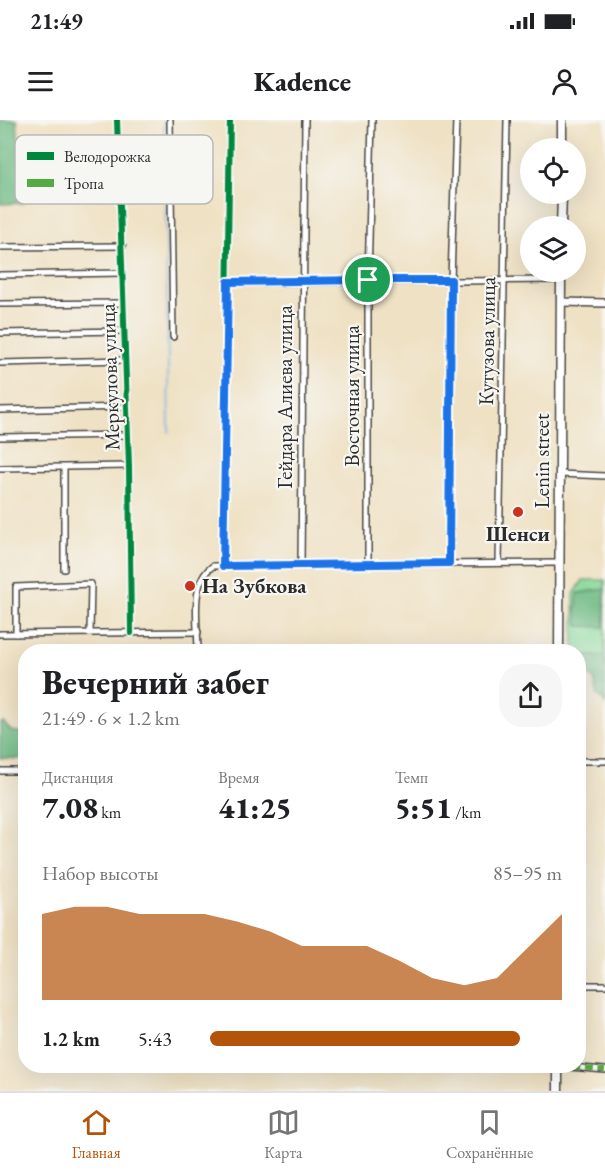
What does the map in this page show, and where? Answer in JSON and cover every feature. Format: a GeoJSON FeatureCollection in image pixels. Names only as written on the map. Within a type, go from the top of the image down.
{"type":"FeatureCollection","features":[{"type":"Feature","properties":{"kind":"main road"},"geometry":{"type":"LineString","coordinates":[[562,120],[562,138]]}},
{"type":"Feature","properties":{"kind":"main road","name":"Lenin street"},"geometry":{"type":"LineString","coordinates":[[559,644],[561,282]]}},
{"type":"Feature","properties":{"kind":"main road"},"geometry":{"type":"LineString","coordinates":[[558,1073],[558,1091]]}},
{"type":"Feature","properties":{"kind":"street","name":"Меркулова улица"},"geometry":{"type":"LineString","coordinates":[[117,120],[118,135]]}},
{"type":"Feature","properties":{"kind":"street"},"geometry":{"type":"LineString","coordinates":[[170,120],[170,135]]}},
{"type":"Feature","properties":{"kind":"street"},"geometry":{"type":"LineString","coordinates":[[223,566],[230,120]]}},
{"type":"Feature","properties":{"kind":"street","name":"Гейдара Алиева улица"},"geometry":{"type":"LineString","coordinates":[[300,566],[305,120]]}},
{"type":"Feature","properties":{"kind":"street","name":"Восточная улица"},"geometry":{"type":"LineString","coordinates":[[368,565],[368,280],[372,120]]}},
{"type":"Feature","properties":{"kind":"street"},"geometry":{"type":"LineString","coordinates":[[449,563],[451,280],[456,120]]}},
{"type":"Feature","properties":{"kind":"street","name":"Кутузова улица"},"geometry":{"type":"LineString","coordinates":[[499,563],[507,120]]}},
{"type":"Feature","properties":{"kind":"street","name":"Меркулова улица"},"geometry":{"type":"LineString","coordinates":[[121,204],[129,466],[131,633]]}},
{"type":"Feature","properties":{"kind":"street"},"geometry":{"type":"LineString","coordinates":[[171,204],[173,337]]}},
{"type":"Feature","properties":{"kind":"street"},"geometry":{"type":"LineString","coordinates":[[0,247],[123,246]]}},
{"type":"Feature","properties":{"kind":"street"},"geometry":{"type":"LineString","coordinates":[[0,275],[123,273]]}},
{"type":"Feature","properties":{"kind":"street"},"geometry":{"type":"LineString","coordinates":[[228,282],[520,279]]}},
{"type":"Feature","properties":{"kind":"street"},"geometry":{"type":"LineString","coordinates":[[561,302],[605,303]]}},
{"type":"Feature","properties":{"kind":"street"},"geometry":{"type":"LineString","coordinates":[[0,304],[124,303]]}},
{"type":"Feature","properties":{"kind":"street"},"geometry":{"type":"LineString","coordinates":[[0,333],[125,331]]}},
{"type":"Feature","properties":{"kind":"street"},"geometry":{"type":"LineString","coordinates":[[0,363],[126,360]]}},
{"type":"Feature","properties":{"kind":"street"},"geometry":{"type":"LineString","coordinates":[[0,410],[127,408]]}},
{"type":"Feature","properties":{"kind":"street"},"geometry":{"type":"LineString","coordinates":[[0,437],[128,435]]}},
{"type":"Feature","properties":{"kind":"street"},"geometry":{"type":"LineString","coordinates":[[0,468],[129,466]]}},
{"type":"Feature","properties":{"kind":"street"},"geometry":{"type":"LineString","coordinates":[[64,468],[64,569]]}},
{"type":"Feature","properties":{"kind":"street"},"geometry":{"type":"LineString","coordinates":[[559,474],[605,476]]}},
{"type":"Feature","properties":{"kind":"street"},"geometry":{"type":"LineString","coordinates":[[198,644],[199,586],[203,573],[213,566],[559,562]]}},
{"type":"Feature","properties":{"kind":"street"},"geometry":{"type":"LineString","coordinates":[[16,634],[16,587],[91,584],[90,633]]}},
{"type":"Feature","properties":{"kind":"street"},"geometry":{"type":"LineString","coordinates":[[0,633],[198,632]]}},
{"type":"Feature","properties":{"kind":"street"},"geometry":{"type":"LineString","coordinates":[[586,761],[605,761]]}},
{"type":"Feature","properties":{"kind":"street"},"geometry":{"type":"LineString","coordinates":[[0,771],[18,771]]}},
{"type":"Feature","properties":{"kind":"street"},"geometry":{"type":"LineString","coordinates":[[586,985],[605,985]]}},
{"type":"Feature","properties":{"kind":"street"},"geometry":{"type":"LineString","coordinates":[[586,1068],[605,1070]]}},
{"type":"Feature","properties":{"kind":"green space"},"geometry":{"type":"Polygon","coordinates":[[[0,120],[17,120],[15,203],[0,204],[2,170],[0,120]]]}},
{"type":"Feature","properties":{"kind":"green space"},"geometry":{"type":"Polygon","coordinates":[[[583,580],[605,580],[605,705],[591,661],[586,661],[586,644],[574,644],[574,594],[583,580]]]}},
{"type":"Feature","properties":{"kind":"green space"},"geometry":{"type":"Polygon","coordinates":[[[605,589],[605,627],[578,626],[576,610],[578,593],[605,589]]]}},
{"type":"Feature","properties":{"kind":"green space"},"geometry":{"type":"Polygon","coordinates":[[[586,656],[605,656],[605,702],[597,694],[594,679],[586,672],[586,656]]]}},
{"type":"Feature","properties":{"kind":"green space"},"geometry":{"type":"Polygon","coordinates":[[[3,722],[11,731],[18,732],[18,759],[0,758],[0,724],[3,722]]]}},
{"type":"Feature","properties":{"kind":"waterway"},"geometry":{"type":"LineString","coordinates":[[164,120],[164,135]]}},
{"type":"Feature","properties":{"kind":"waterway"},"geometry":{"type":"LineString","coordinates":[[165,204],[169,432]]}},
{"type":"Feature","properties":{"kind":"marked path"},"geometry":{"type":"LineString","coordinates":[[586,1068],[605,1070]]}},
{"type":"Feature","properties":{"kind":"cycle path"},"geometry":{"type":"LineString","coordinates":[[117,120],[118,135]]}},
{"type":"Feature","properties":{"kind":"cycle path"},"geometry":{"type":"LineString","coordinates":[[223,566],[230,120]]}},
{"type":"Feature","properties":{"kind":"cycle path"},"geometry":{"type":"LineString","coordinates":[[120,204],[129,466],[131,633]]}},
{"type":"Feature","properties":{"kind":"place","name":"Шенси"},"geometry":{"type":"Point","coordinates":[518,512]}},
{"type":"Feature","properties":{"kind":"place","name":"На Зубкова"},"geometry":{"type":"Point","coordinates":[190,586]}},
{"type":"Feature","properties":{"kind":"route"},"geometry":{"type":"LineString","coordinates":[[368,280],[451,280],[449,563],[223,566],[228,282],[368,280]]}}]}
